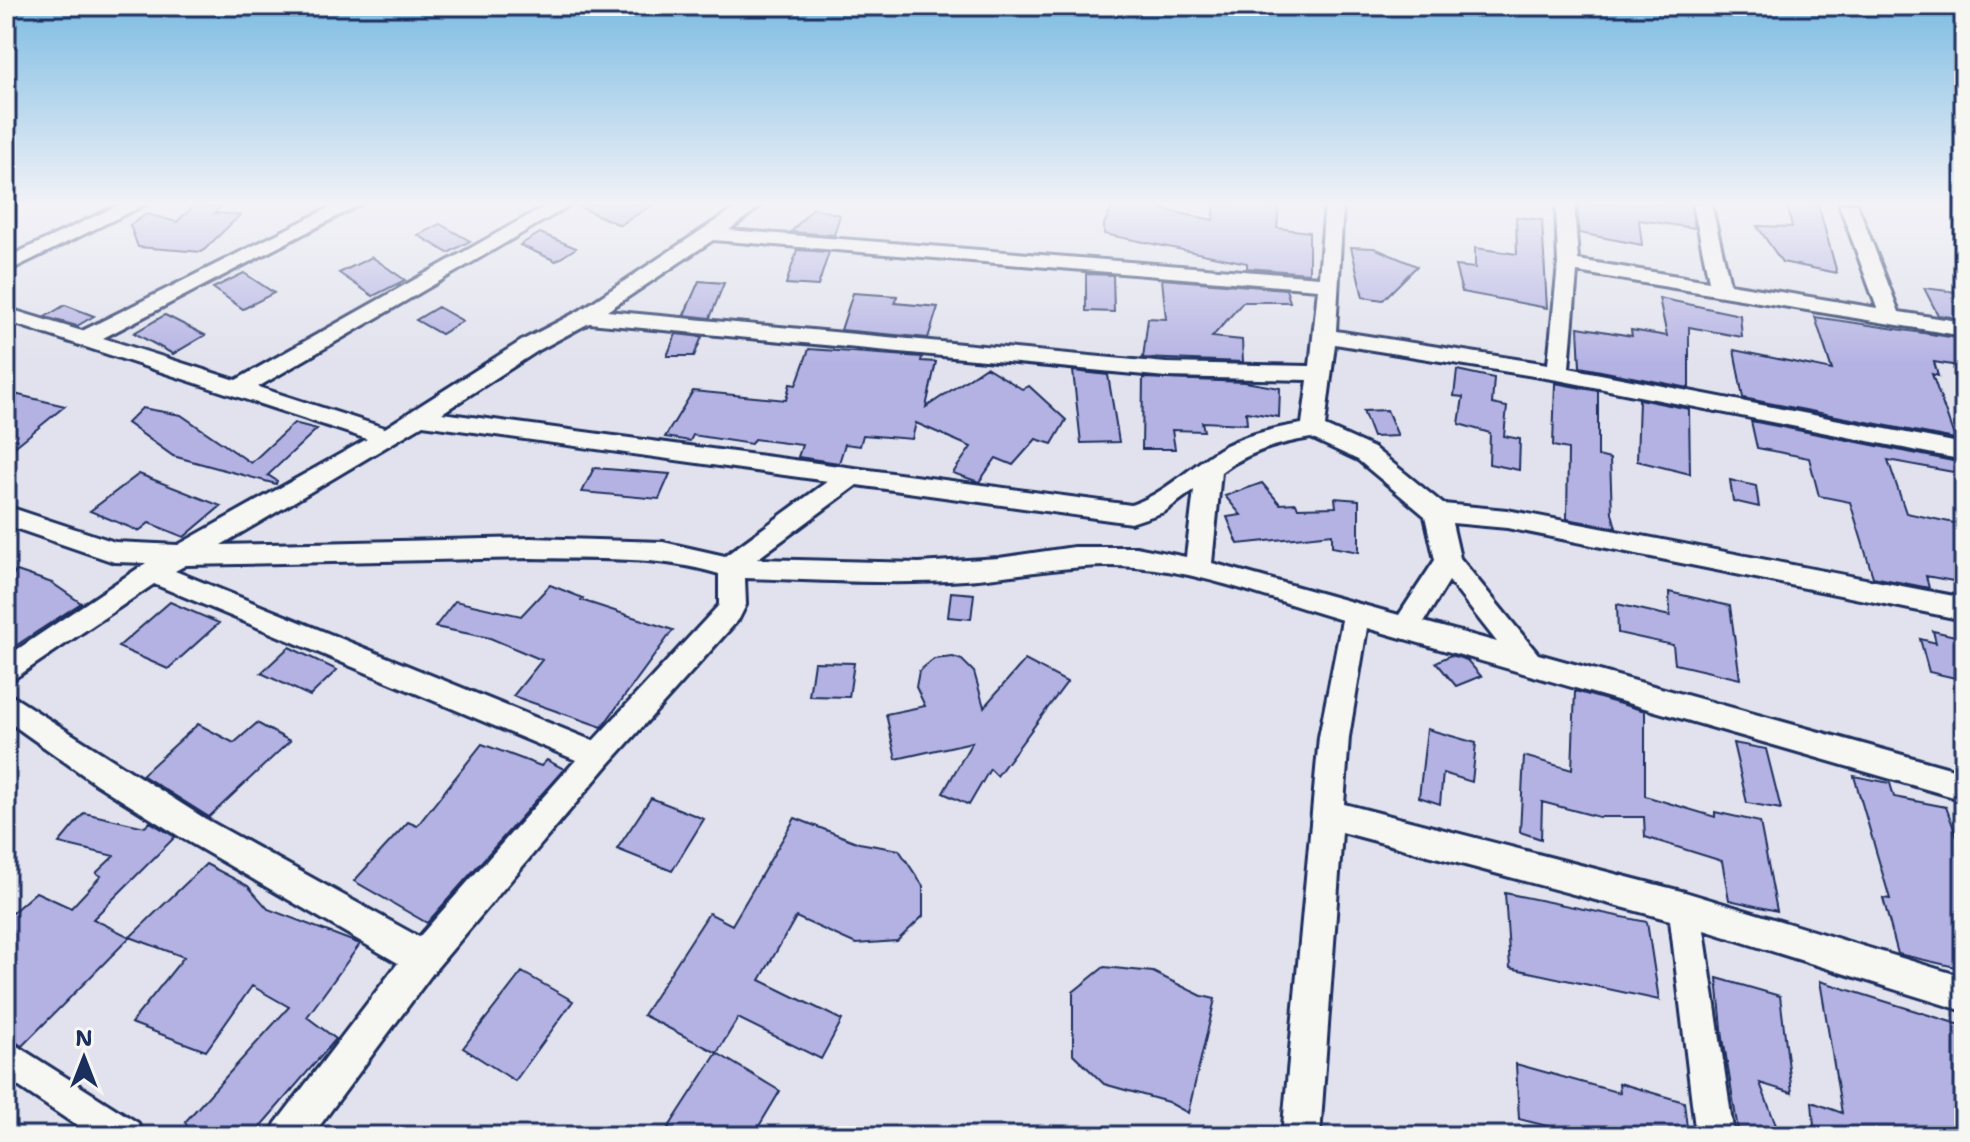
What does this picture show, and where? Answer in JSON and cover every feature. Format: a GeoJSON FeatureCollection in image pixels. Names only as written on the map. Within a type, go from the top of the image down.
{"type":"FeatureCollection","features":[{"type":"Feature","properties":{"kind":"street"},"geometry":{"type":"LineString","coordinates":[[6,266],[24,257]]}},
{"type":"Feature","properties":{"kind":"street"},"geometry":{"type":"LineString","coordinates":[[84,339],[246,257]]}},
{"type":"Feature","properties":{"kind":"street"},"geometry":{"type":"LineString","coordinates":[[240,388],[469,257]]}},
{"type":"Feature","properties":{"kind":"street"},"geometry":{"type":"LineString","coordinates":[[6,672],[152,572],[388,437],[531,345],[586,316],[676,257]]}},
{"type":"Feature","properties":{"kind":"street"},"geometry":{"type":"LineString","coordinates":[[999,257],[1328,284]]}},
{"type":"Feature","properties":{"kind":"street"},"geometry":{"type":"LineString","coordinates":[[1313,430],[1325,336],[1330,257]]}},
{"type":"Feature","properties":{"kind":"street"},"geometry":{"type":"LineString","coordinates":[[1558,373],[1568,257]]}},
{"type":"Feature","properties":{"kind":"street"},"geometry":{"type":"LineString","coordinates":[[1714,257],[1721,290]]}},
{"type":"Feature","properties":{"kind":"street"},"geometry":{"type":"LineString","coordinates":[[1868,257],[1891,318]]}},
{"type":"Feature","properties":{"kind":"street"},"geometry":{"type":"LineString","coordinates":[[1568,264],[1964,329]]}},
{"type":"Feature","properties":{"kind":"street"},"geometry":{"type":"LineString","coordinates":[[6,314],[388,437]]}},
{"type":"Feature","properties":{"kind":"street"},"geometry":{"type":"LineString","coordinates":[[586,316],[1166,370],[1284,375],[1321,372]]}},
{"type":"Feature","properties":{"kind":"street"},"geometry":{"type":"LineString","coordinates":[[1325,336],[1558,373],[1964,452]]}},
{"type":"Feature","properties":{"kind":"street"},"geometry":{"type":"LineString","coordinates":[[418,417],[1131,514],[1155,506],[1209,467],[1253,443],[1313,430],[1366,454],[1437,512],[1507,519],[1964,609]]}},
{"type":"Feature","properties":{"kind":"street"},"geometry":{"type":"LineString","coordinates":[[1198,569],[1209,467]]}},
{"type":"Feature","properties":{"kind":"street"},"geometry":{"type":"LineString","coordinates":[[289,1136],[423,958],[598,756],[730,612],[735,594],[732,568],[740,556],[850,478]]}},
{"type":"Feature","properties":{"kind":"street"},"geometry":{"type":"LineString","coordinates":[[1437,512],[1448,561],[1528,662]]}},
{"type":"Feature","properties":{"kind":"street"},"geometry":{"type":"LineString","coordinates":[[1131,514],[1136,557]]}},
{"type":"Feature","properties":{"kind":"street"},"geometry":{"type":"LineString","coordinates":[[6,515],[114,552],[185,555],[531,548],[663,552],[732,568],[919,573],[999,568],[1074,557],[1136,557],[1198,569],[1964,786]]}},
{"type":"Feature","properties":{"kind":"street"},"geometry":{"type":"LineString","coordinates":[[1406,627],[1448,561]]}},
{"type":"Feature","properties":{"kind":"street"},"geometry":{"type":"LineString","coordinates":[[152,572],[598,756]]}},
{"type":"Feature","properties":{"kind":"street"},"geometry":{"type":"LineString","coordinates":[[1301,1136],[1334,737],[1356,616]]}},
{"type":"Feature","properties":{"kind":"street"},"geometry":{"type":"LineString","coordinates":[[6,704],[107,775],[193,828],[423,958]]}},
{"type":"Feature","properties":{"kind":"street"},"geometry":{"type":"LineString","coordinates":[[1328,814],[1685,908],[1964,994]]}},
{"type":"Feature","properties":{"kind":"street"},"geometry":{"type":"LineString","coordinates":[[1685,908],[1715,1136]]}},
{"type":"Feature","properties":{"kind":"street"},"geometry":{"type":"LineString","coordinates":[[6,1057],[125,1136]]}},
{"type":"Feature","properties":{"kind":"building"},"geometry":{"type":"Polygon","coordinates":[[[372,257],[405,280],[373,296],[339,273],[372,257]]]}},
{"type":"Feature","properties":{"kind":"building"},"geometry":{"type":"Polygon","coordinates":[[[795,257],[827,257],[818,286],[786,284],[795,257]]]}},
{"type":"Feature","properties":{"kind":"building"},"geometry":{"type":"Polygon","coordinates":[[[1219,257],[1309,257],[1309,273],[1247,268],[1247,263],[1219,257]]]}},
{"type":"Feature","properties":{"kind":"building"},"geometry":{"type":"Polygon","coordinates":[[[1353,257],[1396,257],[1417,266],[1383,300],[1363,297],[1353,257]]]}},
{"type":"Feature","properties":{"kind":"building"},"geometry":{"type":"Polygon","coordinates":[[[1475,257],[1544,257],[1547,308],[1462,292],[1455,266],[1475,268],[1475,257]]]}},
{"type":"Feature","properties":{"kind":"building"},"geometry":{"type":"Polygon","coordinates":[[[1779,257],[1833,257],[1837,273],[1782,262],[1779,257]]]}},
{"type":"Feature","properties":{"kind":"building"},"geometry":{"type":"Polygon","coordinates":[[[244,273],[274,293],[243,309],[213,288],[244,273]]]}},
{"type":"Feature","properties":{"kind":"building"},"geometry":{"type":"Polygon","coordinates":[[[1086,274],[1113,275],[1114,312],[1086,311],[1086,274]]]}},
{"type":"Feature","properties":{"kind":"building"},"geometry":{"type":"Polygon","coordinates":[[[1162,279],[1286,289],[1290,302],[1243,302],[1212,337],[1242,340],[1243,362],[1143,358],[1148,318],[1166,319],[1162,279]]]}},
{"type":"Feature","properties":{"kind":"building"},"geometry":{"type":"Polygon","coordinates":[[[699,281],[724,283],[710,318],[684,315],[699,281]]]}},
{"type":"Feature","properties":{"kind":"building"},"geometry":{"type":"Polygon","coordinates":[[[1924,288],[1964,293],[1964,319],[1938,315],[1924,288]]]}},
{"type":"Feature","properties":{"kind":"building"},"geometry":{"type":"Polygon","coordinates":[[[853,293],[897,296],[895,303],[938,307],[928,338],[841,330],[853,293]]]}},
{"type":"Feature","properties":{"kind":"building"},"geometry":{"type":"Polygon","coordinates":[[[1659,298],[1740,315],[1742,337],[1689,327],[1689,388],[1580,367],[1578,327],[1632,336],[1631,330],[1667,336],[1659,298]]]}},
{"type":"Feature","properties":{"kind":"building"},"geometry":{"type":"Polygon","coordinates":[[[65,305],[94,316],[77,326],[45,317],[65,305]]]}},
{"type":"Feature","properties":{"kind":"building"},"geometry":{"type":"Polygon","coordinates":[[[438,307],[463,321],[441,334],[416,320],[438,307]]]}},
{"type":"Feature","properties":{"kind":"building"},"geometry":{"type":"Polygon","coordinates":[[[165,315],[205,335],[173,354],[134,333],[165,315]]]}},
{"type":"Feature","properties":{"kind":"building"},"geometry":{"type":"Polygon","coordinates":[[[1815,317],[1964,339],[1964,367],[1934,362],[1938,376],[1932,374],[1955,439],[1743,398],[1734,350],[1832,370],[1815,317]]]}},
{"type":"Feature","properties":{"kind":"building"},"geometry":{"type":"Polygon","coordinates":[[[676,334],[702,337],[694,356],[667,356],[676,334]]]}},
{"type":"Feature","properties":{"kind":"building"},"geometry":{"type":"Polygon","coordinates":[[[809,349],[922,357],[921,361],[936,362],[926,407],[986,367],[1022,389],[1029,386],[1066,420],[1052,444],[1036,439],[1013,465],[996,458],[979,482],[953,473],[971,447],[916,423],[912,439],[863,435],[860,446],[845,444],[839,463],[798,457],[802,445],[754,439],[751,444],[693,435],[690,441],[665,437],[693,391],[786,400],[790,384],[796,385],[809,349]]]}},
{"type":"Feature","properties":{"kind":"building"},"geometry":{"type":"Polygon","coordinates":[[[1457,370],[1494,378],[1492,404],[1507,407],[1504,436],[1520,439],[1519,470],[1489,464],[1490,433],[1459,424],[1463,397],[1454,396],[1457,370]]]}},
{"type":"Feature","properties":{"kind":"building"},"geometry":{"type":"Polygon","coordinates":[[[1073,371],[1108,375],[1119,442],[1081,443],[1073,371]]]}},
{"type":"Feature","properties":{"kind":"building"},"geometry":{"type":"Polygon","coordinates":[[[1143,378],[1245,382],[1280,388],[1279,417],[1246,412],[1247,424],[1202,422],[1204,431],[1172,430],[1175,449],[1142,449],[1143,378]]]}},
{"type":"Feature","properties":{"kind":"building"},"geometry":{"type":"Polygon","coordinates":[[[1555,383],[1598,391],[1598,456],[1610,459],[1612,513],[1616,528],[1567,519],[1568,449],[1553,446],[1555,383]]]}},
{"type":"Feature","properties":{"kind":"building"},"geometry":{"type":"Polygon","coordinates":[[[6,392],[65,406],[6,454],[6,392]]]}},
{"type":"Feature","properties":{"kind":"building"},"geometry":{"type":"Polygon","coordinates":[[[1639,399],[1689,409],[1690,474],[1637,461],[1639,399]]]}},
{"type":"Feature","properties":{"kind":"building"},"geometry":{"type":"Polygon","coordinates":[[[142,408],[181,415],[251,463],[294,423],[317,429],[268,475],[277,481],[276,484],[173,456],[127,423],[142,408]]]}},
{"type":"Feature","properties":{"kind":"building"},"geometry":{"type":"Polygon","coordinates":[[[1387,410],[1398,436],[1373,437],[1363,411],[1387,410]]]}},
{"type":"Feature","properties":{"kind":"building"},"geometry":{"type":"Polygon","coordinates":[[[1751,421],[1963,463],[1964,474],[1888,460],[1906,513],[1964,525],[1964,583],[1926,576],[1929,588],[1873,577],[1850,502],[1819,496],[1809,458],[1757,448],[1751,421]]]}},
{"type":"Feature","properties":{"kind":"building"},"geometry":{"type":"Polygon","coordinates":[[[594,468],[670,474],[659,499],[582,492],[594,468]]]}},
{"type":"Feature","properties":{"kind":"building"},"geometry":{"type":"Polygon","coordinates":[[[139,474],[221,506],[184,537],[149,523],[139,531],[90,511],[139,474]]]}},
{"type":"Feature","properties":{"kind":"building"},"geometry":{"type":"Polygon","coordinates":[[[1730,480],[1756,486],[1759,507],[1733,501],[1730,480]]]}},
{"type":"Feature","properties":{"kind":"building"},"geometry":{"type":"Polygon","coordinates":[[[1262,483],[1280,504],[1296,503],[1298,508],[1336,507],[1335,498],[1359,500],[1359,552],[1332,547],[1332,534],[1238,544],[1227,517],[1241,515],[1225,496],[1262,483]]]}},
{"type":"Feature","properties":{"kind":"building"},"geometry":{"type":"Polygon","coordinates":[[[17,571],[52,583],[81,603],[6,652],[6,580],[17,571]]]}},
{"type":"Feature","properties":{"kind":"building"},"geometry":{"type":"Polygon","coordinates":[[[550,585],[583,598],[581,600],[673,630],[602,727],[513,696],[542,660],[490,638],[435,627],[455,601],[521,616],[550,585]]]}},
{"type":"Feature","properties":{"kind":"building"},"geometry":{"type":"Polygon","coordinates":[[[951,592],[974,594],[971,619],[948,617],[951,592]]]}},
{"type":"Feature","properties":{"kind":"building"},"geometry":{"type":"Polygon","coordinates":[[[1669,592],[1730,606],[1740,679],[1675,664],[1673,645],[1618,633],[1617,604],[1670,616],[1669,592]]]}},
{"type":"Feature","properties":{"kind":"building"},"geometry":{"type":"Polygon","coordinates":[[[170,602],[219,623],[168,669],[118,647],[170,602]]]}},
{"type":"Feature","properties":{"kind":"building"},"geometry":{"type":"Polygon","coordinates":[[[1933,631],[1964,638],[1964,680],[1929,672],[1920,639],[1936,643],[1933,631]]]}},
{"type":"Feature","properties":{"kind":"building"},"geometry":{"type":"Polygon","coordinates":[[[289,647],[337,670],[310,696],[261,673],[289,647]]]}},
{"type":"Feature","properties":{"kind":"building"},"geometry":{"type":"Polygon","coordinates":[[[1451,655],[1467,660],[1481,676],[1456,686],[1436,662],[1451,655]]]}},
{"type":"Feature","properties":{"kind":"building"},"geometry":{"type":"Polygon","coordinates":[[[953,657],[962,660],[974,672],[984,707],[1025,660],[1067,682],[997,776],[990,769],[969,805],[943,793],[972,742],[896,759],[886,714],[925,706],[916,687],[919,671],[934,659],[953,657]]]}},
{"type":"Feature","properties":{"kind":"building"},"geometry":{"type":"Polygon","coordinates":[[[814,662],[854,663],[849,697],[809,696],[814,662]]]}},
{"type":"Feature","properties":{"kind":"building"},"geometry":{"type":"Polygon","coordinates":[[[1575,691],[1645,711],[1645,796],[1715,817],[1715,812],[1760,822],[1777,911],[1729,900],[1722,861],[1645,837],[1644,817],[1599,817],[1542,802],[1541,839],[1520,832],[1524,756],[1572,770],[1575,691]]]}},
{"type":"Feature","properties":{"kind":"building"},"geometry":{"type":"Polygon","coordinates":[[[257,723],[290,741],[209,817],[142,775],[198,724],[234,743],[257,723]]]}},
{"type":"Feature","properties":{"kind":"building"},"geometry":{"type":"Polygon","coordinates":[[[1427,729],[1476,743],[1472,782],[1443,773],[1440,804],[1419,797],[1427,729]]]}},
{"type":"Feature","properties":{"kind":"building"},"geometry":{"type":"Polygon","coordinates":[[[1733,743],[1766,749],[1781,809],[1747,803],[1733,743]]]}},
{"type":"Feature","properties":{"kind":"building"},"geometry":{"type":"Polygon","coordinates":[[[482,744],[541,766],[547,760],[564,769],[427,923],[354,881],[408,822],[417,826],[482,744]]]}},
{"type":"Feature","properties":{"kind":"building"},"geometry":{"type":"Polygon","coordinates":[[[1854,776],[1890,783],[1894,797],[1946,807],[1964,856],[1964,969],[1898,954],[1883,898],[1890,899],[1854,776]]]}},
{"type":"Feature","properties":{"kind":"building"},"geometry":{"type":"Polygon","coordinates":[[[651,798],[704,819],[672,871],[617,849],[651,798]]]}},
{"type":"Feature","properties":{"kind":"building"},"geometry":{"type":"Polygon","coordinates":[[[84,813],[145,827],[150,822],[175,837],[93,919],[130,937],[22,1046],[6,1036],[6,918],[36,892],[71,908],[101,876],[96,873],[114,856],[59,843],[84,813]]]}},
{"type":"Feature","properties":{"kind":"building"},"geometry":{"type":"Polygon","coordinates":[[[795,818],[859,843],[899,850],[923,886],[923,916],[897,941],[856,944],[796,917],[760,980],[842,1020],[821,1059],[738,1018],[717,1053],[643,1015],[709,913],[732,925],[795,818]]]}},
{"type":"Feature","properties":{"kind":"building"},"geometry":{"type":"Polygon","coordinates":[[[206,864],[248,886],[268,909],[360,944],[307,1017],[336,1039],[252,1136],[191,1136],[185,1122],[289,1007],[252,986],[206,1051],[131,1023],[184,957],[130,937],[206,864]]]}},
{"type":"Feature","properties":{"kind":"building"},"geometry":{"type":"Polygon","coordinates":[[[1505,893],[1647,922],[1659,1000],[1510,968],[1505,893]]]}},
{"type":"Feature","properties":{"kind":"building"},"geometry":{"type":"Polygon","coordinates":[[[1104,967],[1153,972],[1202,996],[1215,999],[1188,1113],[1168,1102],[1104,1084],[1073,1054],[1073,992],[1104,967]]]}},
{"type":"Feature","properties":{"kind":"building"},"geometry":{"type":"Polygon","coordinates":[[[522,972],[573,1001],[515,1081],[463,1048],[522,972]]]}},
{"type":"Feature","properties":{"kind":"building"},"geometry":{"type":"Polygon","coordinates":[[[1717,978],[1780,996],[1792,1093],[1760,1083],[1780,1136],[1739,1136],[1717,978]]]}},
{"type":"Feature","properties":{"kind":"building"},"geometry":{"type":"Polygon","coordinates":[[[1820,981],[1964,1026],[1964,1136],[1842,1136],[1814,1126],[1812,1102],[1842,1113],[1820,981]]]}},
{"type":"Feature","properties":{"kind":"building"},"geometry":{"type":"Polygon","coordinates":[[[717,1053],[780,1091],[753,1136],[663,1136],[717,1053]]]}},
{"type":"Feature","properties":{"kind":"building"},"geometry":{"type":"Polygon","coordinates":[[[1516,1064],[1620,1093],[1619,1083],[1684,1102],[1688,1136],[1587,1136],[1519,1119],[1516,1064]]]}}]}
